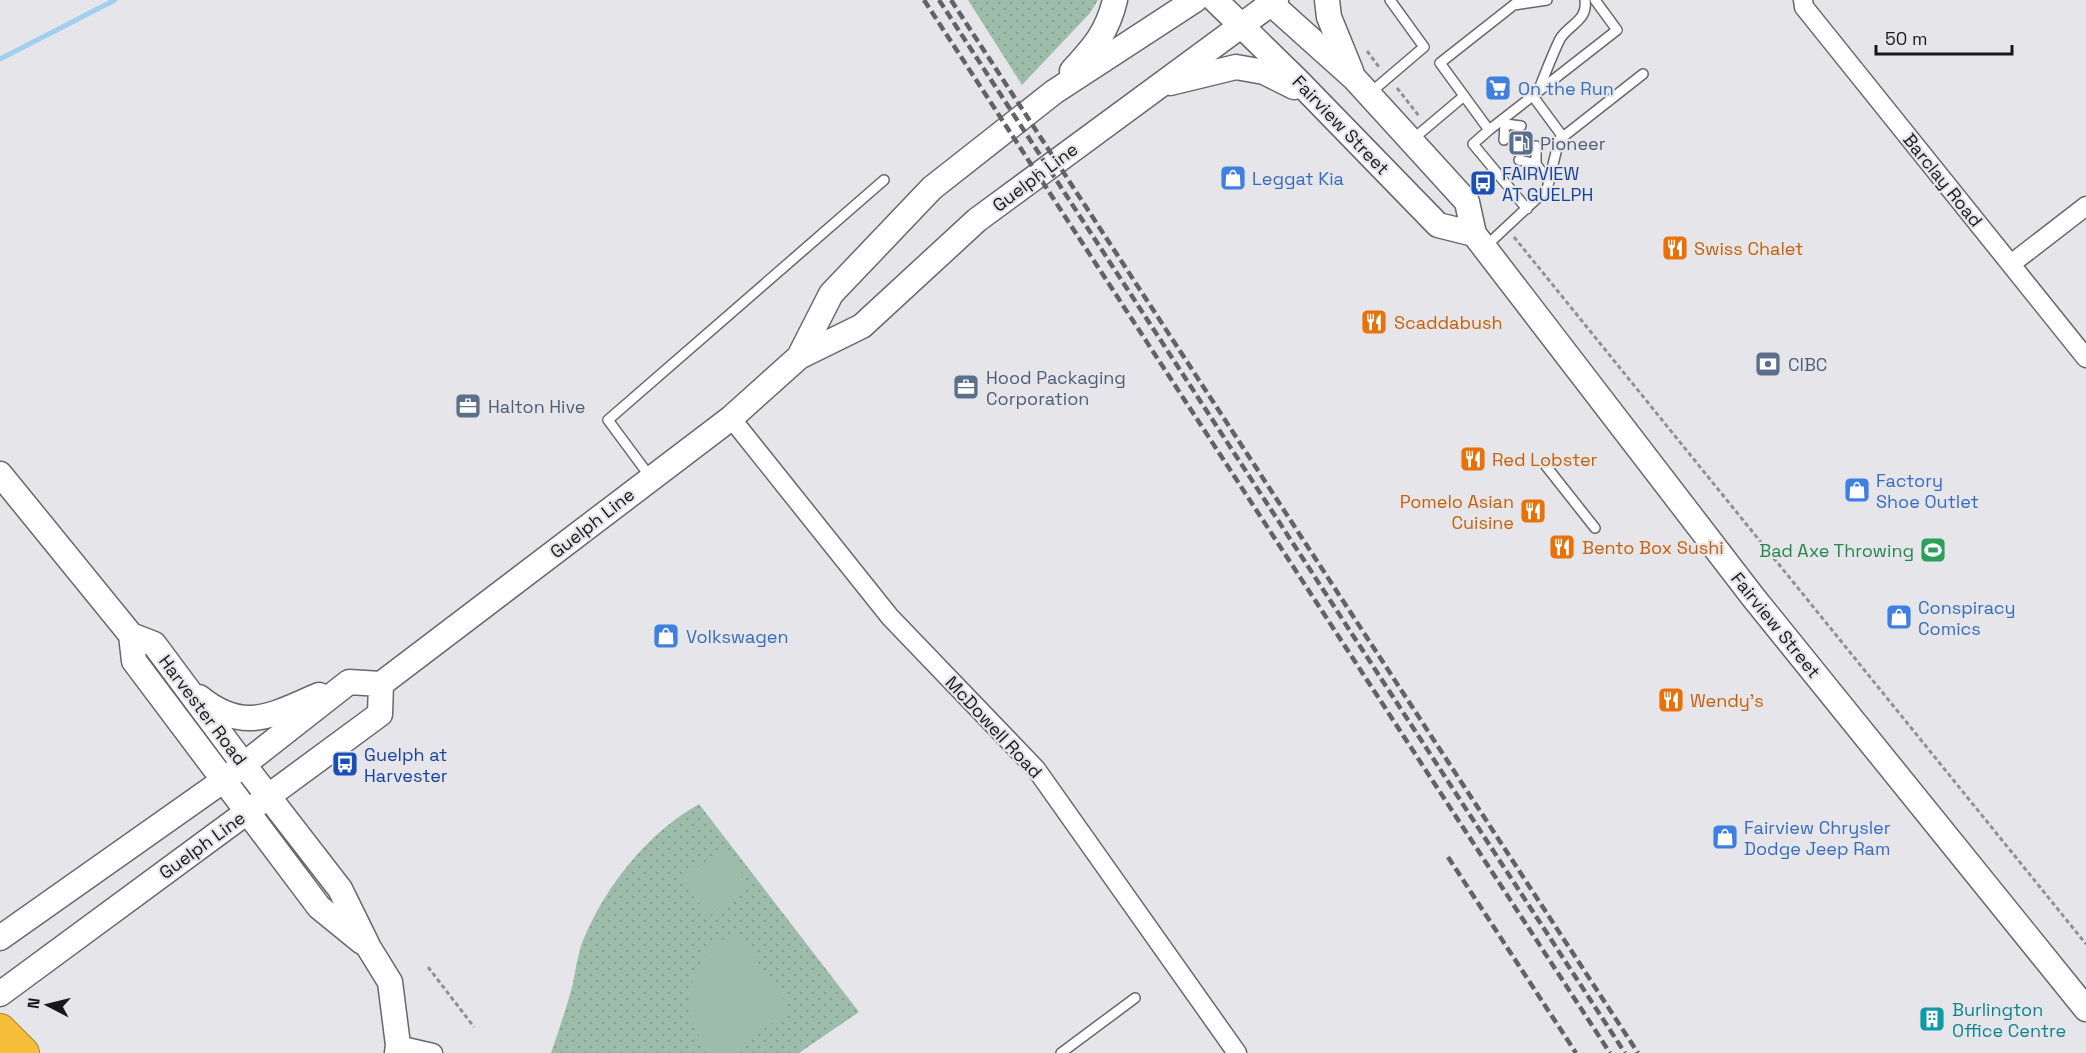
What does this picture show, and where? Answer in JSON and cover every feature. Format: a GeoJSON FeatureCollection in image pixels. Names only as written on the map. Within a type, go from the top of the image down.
{"type":"FeatureCollection","features":[{"type":"Feature","properties":{"kind":"highway"},"geometry":{"type":"LineString","coordinates":[[0,1030],[23,1053]]}},
{"type":"Feature","properties":{"kind":"main road"},"geometry":{"type":"LineString","coordinates":[[1054,92],[1100,40],[1115,0]]}},
{"type":"Feature","properties":{"kind":"main road","name":"Guelph Line"},"geometry":{"type":"LineString","coordinates":[[799,357],[831,294],[932,188],[1054,92],[1195,0]]}},
{"type":"Feature","properties":{"kind":"main road","name":"Fairview Street"},"geometry":{"type":"LineString","coordinates":[[1215,0],[1316,99],[1438,225],[1479,241]]}},
{"type":"Feature","properties":{"kind":"main road"},"geometry":{"type":"LineString","coordinates":[[1328,0],[1329,17],[1361,86]]}},
{"type":"Feature","properties":{"kind":"main road","name":"Guelph Line"},"geometry":{"type":"LineString","coordinates":[[0,994],[380,714],[381,684],[731,418],[799,357],[862,326],[977,220],[1271,1]]}},
{"type":"Feature","properties":{"kind":"main road","name":"Fairview Street"},"geometry":{"type":"LineString","coordinates":[[1271,1],[1361,86],[1467,202],[1479,241],[1753,597],[2086,1009]]}},
{"type":"Feature","properties":{"kind":"main road"},"geometry":{"type":"LineString","coordinates":[[1159,86],[1236,67],[1264,72],[1288,82],[1316,99]]}},
{"type":"Feature","properties":{"kind":"main road","name":"Harvester Road"},"geometry":{"type":"LineString","coordinates":[[0,474],[131,635],[154,644],[340,889],[369,948]]}},
{"type":"Feature","properties":{"kind":"main road","name":"Harvester Road"},"geometry":{"type":"LineString","coordinates":[[131,635],[134,661],[319,907],[369,948]]}},
{"type":"Feature","properties":{"kind":"main road"},"geometry":{"type":"LineString","coordinates":[[184,684],[212,708],[231,716],[252,719],[272,715],[349,682],[381,684]]}},
{"type":"Feature","properties":{"kind":"main road"},"geometry":{"type":"LineString","coordinates":[[0,938],[224,780],[349,682]]}},
{"type":"Feature","properties":{"kind":"main road"},"geometry":{"type":"LineString","coordinates":[[369,948],[390,982],[397,1049]]}},
{"type":"Feature","properties":{"kind":"street","name":"Barclay Road"},"geometry":{"type":"LineString","coordinates":[[1803,0],[1804,7],[2086,358]]}},
{"type":"Feature","properties":{"kind":"street"},"geometry":{"type":"LineString","coordinates":[[2011,264],[2086,206]]}},
{"type":"Feature","properties":{"kind":"street","name":"McDowell Road"},"geometry":{"type":"LineString","coordinates":[[731,418],[890,617],[1036,769],[1237,1053]]}},
{"type":"Feature","properties":{"kind":"street"},"geometry":{"type":"LineString","coordinates":[[397,1049],[433,1053]]}},
{"type":"Feature","properties":{"kind":"lane"},"geometry":{"type":"LineString","coordinates":[[1361,86],[1425,47],[1390,0]]}},
{"type":"Feature","properties":{"kind":"lane"},"geometry":{"type":"LineString","coordinates":[[1490,130],[1440,63],[1517,3],[1547,0]]}},
{"type":"Feature","properties":{"kind":"lane"},"geometry":{"type":"LineString","coordinates":[[1535,93],[1562,37],[1581,19],[1586,9],[1585,0]]}},
{"type":"Feature","properties":{"kind":"lane"},"geometry":{"type":"LineString","coordinates":[[1527,209],[1473,144],[1617,30],[1595,0]]}},
{"type":"Feature","properties":{"kind":"lane"},"geometry":{"type":"LineString","coordinates":[[1479,241],[1527,209],[1547,189],[1559,140],[1643,74]]}},
{"type":"Feature","properties":{"kind":"lane"},"geometry":{"type":"LineString","coordinates":[[1535,93],[1563,137]]}},
{"type":"Feature","properties":{"kind":"lane"},"geometry":{"type":"LineString","coordinates":[[1411,141],[1464,96]]}},
{"type":"Feature","properties":{"kind":"lane"},"geometry":{"type":"LineString","coordinates":[[1503,122],[1521,126]]}},
{"type":"Feature","properties":{"kind":"lane"},"geometry":{"type":"LineString","coordinates":[[1503,122],[1504,140]]}},
{"type":"Feature","properties":{"kind":"lane"},"geometry":{"type":"LineString","coordinates":[[1536,146],[1536,164],[1549,182]]}},
{"type":"Feature","properties":{"kind":"lane"},"geometry":{"type":"LineString","coordinates":[[1519,160],[1536,164]]}},
{"type":"Feature","properties":{"kind":"lane"},"geometry":{"type":"LineString","coordinates":[[651,478],[608,420],[884,180]]}},
{"type":"Feature","properties":{"kind":"lane"},"geometry":{"type":"LineString","coordinates":[[1546,466],[1595,528]]}},
{"type":"Feature","properties":{"kind":"lane"},"geometry":{"type":"LineString","coordinates":[[1061,1053],[1136,998]]}},
{"type":"Feature","properties":{"kind":"path"},"geometry":{"type":"LineString","coordinates":[[1542,271],[2086,944]]}},
{"type":"Feature","properties":{"kind":"path"},"geometry":{"type":"LineString","coordinates":[[428,968],[474,1027]]}},
{"type":"Feature","properties":{"kind":"green space"},"geometry":{"type":"Polygon","coordinates":[[[968,0],[1098,0],[1090,13],[1022,85],[968,0]]]}},
{"type":"Feature","properties":{"kind":"green space"},"geometry":{"type":"Polygon","coordinates":[[[699,804],[859,1012],[799,1053],[551,1053],[571,992],[582,943],[604,898],[646,845],[680,816],[699,804]]]}},
{"type":"Feature","properties":{"kind":"green space"},"geometry":{"type":"Polygon","coordinates":[[[722,848],[750,884],[709,916],[681,881],[722,848]]]}},
{"type":"Feature","properties":{"kind":"green space"},"geometry":{"type":"Polygon","coordinates":[[[737,932],[787,1004],[786,1013],[731,1053],[712,1053],[702,1041],[691,1013],[692,983],[705,955],[718,942],[737,932]]]}},
{"type":"Feature","properties":{"kind":"waterway"},"geometry":{"type":"LineString","coordinates":[[0,59],[115,0]]}},
{"type":"Feature","properties":{"kind":"railway"},"geometry":{"type":"LineString","coordinates":[[924,0],[1610,1053]]}},
{"type":"Feature","properties":{"kind":"railway"},"geometry":{"type":"LineString","coordinates":[[939,0],[1625,1053]]}},
{"type":"Feature","properties":{"kind":"railway"},"geometry":{"type":"LineString","coordinates":[[951,0],[1638,1053]]}},
{"type":"Feature","properties":{"kind":"railway"},"geometry":{"type":"LineString","coordinates":[[1448,857],[1576,1053]]}},
{"type":"Feature","properties":{"kind":"place","name":"On the Run"},"geometry":{"type":"Point","coordinates":[1498,88]}},
{"type":"Feature","properties":{"kind":"place","name":"Pioneer"},"geometry":{"type":"Point","coordinates":[1521,143]}},
{"type":"Feature","properties":{"kind":"place","name":"Leggat Kia"},"geometry":{"type":"Point","coordinates":[1233,178]}},
{"type":"Feature","properties":{"kind":"place","name":"FAIRVIEW AT GUELPH"},"geometry":{"type":"Point","coordinates":[1483,183]}},
{"type":"Feature","properties":{"kind":"place","name":"Swiss Chalet"},"geometry":{"type":"Point","coordinates":[1675,248]}},
{"type":"Feature","properties":{"kind":"place","name":"Scaddabush"},"geometry":{"type":"Point","coordinates":[1374,322]}},
{"type":"Feature","properties":{"kind":"place","name":"CIBC"},"geometry":{"type":"Point","coordinates":[1768,364]}},
{"type":"Feature","properties":{"kind":"place","name":"Hood Packaging Corporation"},"geometry":{"type":"Point","coordinates":[966,387]}},
{"type":"Feature","properties":{"kind":"place","name":"Halton Hive"},"geometry":{"type":"Point","coordinates":[468,406]}},
{"type":"Feature","properties":{"kind":"place","name":"Red Lobster"},"geometry":{"type":"Point","coordinates":[1473,459]}},
{"type":"Feature","properties":{"kind":"place","name":"Factory Shoe Outlet"},"geometry":{"type":"Point","coordinates":[1857,490]}},
{"type":"Feature","properties":{"kind":"place","name":"Pomelo Asian Cuisine"},"geometry":{"type":"Point","coordinates":[1533,511]}},
{"type":"Feature","properties":{"kind":"place","name":"Bento Box Sushi"},"geometry":{"type":"Point","coordinates":[1562,547]}},
{"type":"Feature","properties":{"kind":"place","name":"Bad Axe Throwing"},"geometry":{"type":"Point","coordinates":[1933,550]}},
{"type":"Feature","properties":{"kind":"place","name":"Conspiracy Comics"},"geometry":{"type":"Point","coordinates":[1899,617]}},
{"type":"Feature","properties":{"kind":"place","name":"Volkswagen"},"geometry":{"type":"Point","coordinates":[666,636]}},
{"type":"Feature","properties":{"kind":"place","name":"Wendy's"},"geometry":{"type":"Point","coordinates":[1671,700]}},
{"type":"Feature","properties":{"kind":"place","name":"Guelph at Harvester"},"geometry":{"type":"Point","coordinates":[345,764]}},
{"type":"Feature","properties":{"kind":"place","name":"Fairview Chrysler Dodge Jeep Ram"},"geometry":{"type":"Point","coordinates":[1725,837]}},
{"type":"Feature","properties":{"kind":"place","name":"Burlington Office Centre"},"geometry":{"type":"Point","coordinates":[1932,1019]}}]}
